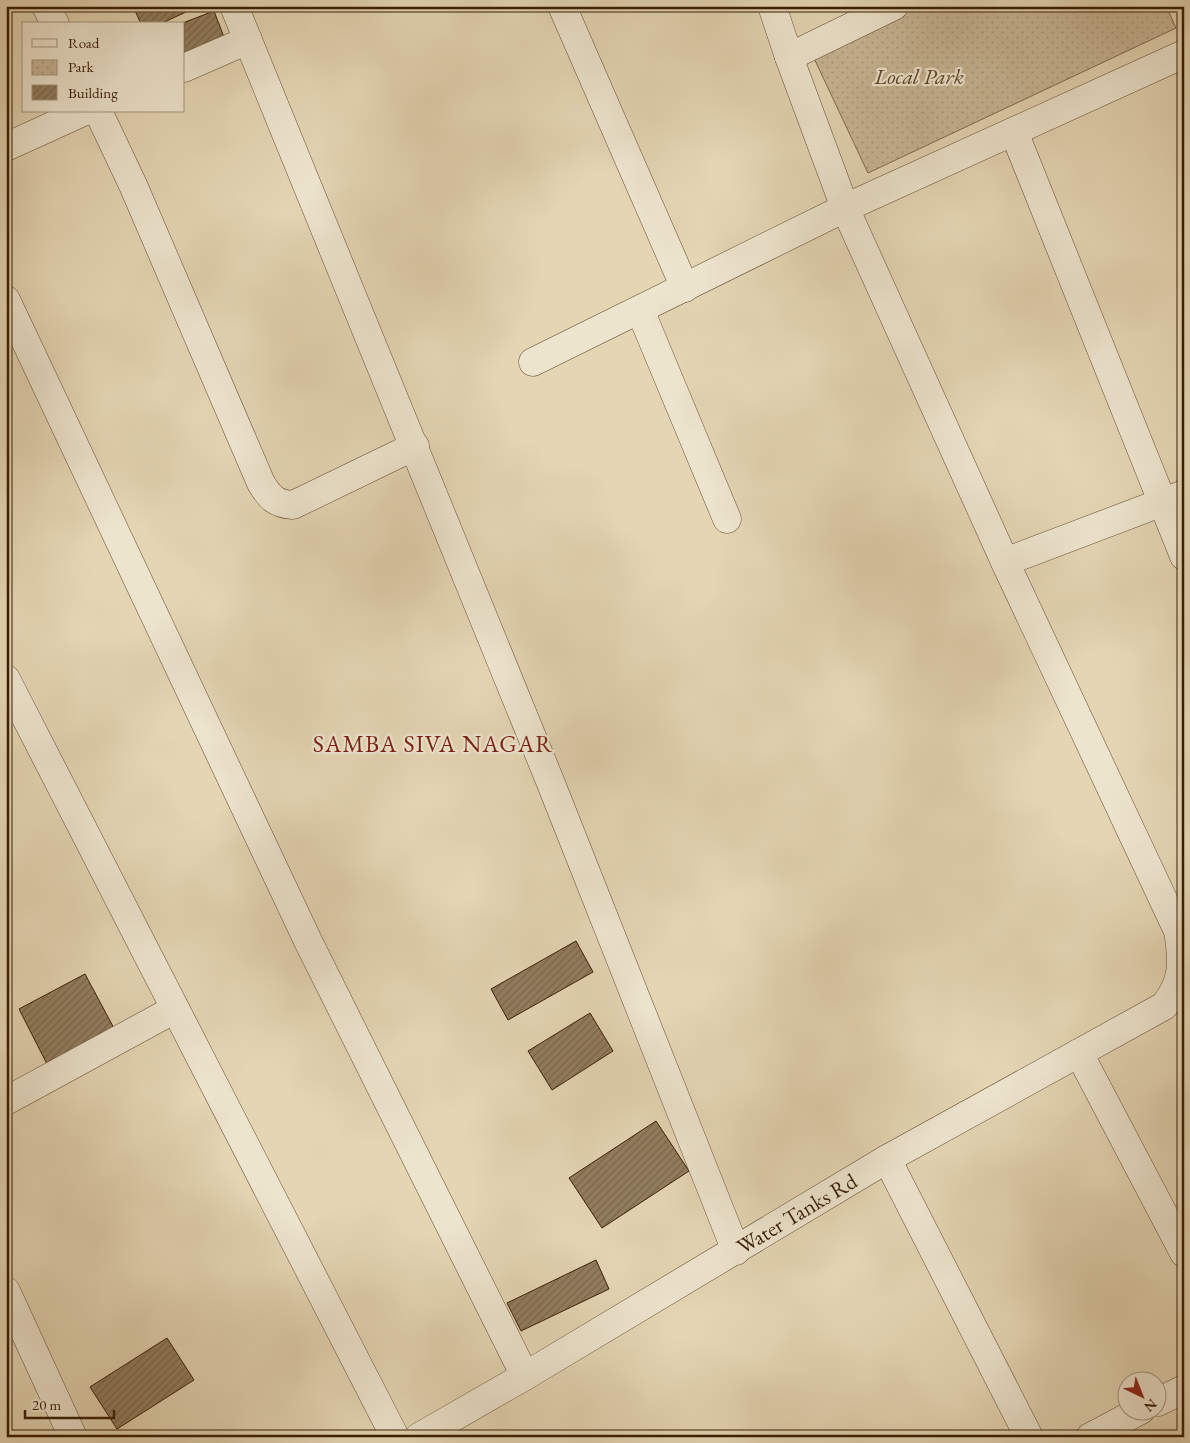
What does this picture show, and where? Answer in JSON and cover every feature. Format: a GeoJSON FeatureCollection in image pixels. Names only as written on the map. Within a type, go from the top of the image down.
{"type":"FeatureCollection","features":[{"type":"Feature","properties":{"kind":"street"},"geometry":{"type":"LineString","coordinates":[[46,6],[54,22]]}},
{"type":"Feature","properties":{"kind":"street"},"geometry":{"type":"LineString","coordinates":[[234,6],[415,446],[736,1251]]}},
{"type":"Feature","properties":{"kind":"street"},"geometry":{"type":"LineString","coordinates":[[562,6],[685,288]]}},
{"type":"Feature","properties":{"kind":"street"},"geometry":{"type":"LineString","coordinates":[[772,6],[789,58],[845,208],[1006,562],[1181,929]]}},
{"type":"Feature","properties":{"kind":"street"},"geometry":{"type":"LineString","coordinates":[[789,58],[894,6]]}},
{"type":"Feature","properties":{"kind":"street"},"geometry":{"type":"LineString","coordinates":[[185,68],[248,40]]}},
{"type":"Feature","properties":{"kind":"street"},"geometry":{"type":"LineString","coordinates":[[533,362],[845,208],[1014,132],[1181,62]]}},
{"type":"Feature","properties":{"kind":"street"},"geometry":{"type":"LineString","coordinates":[[6,147],[83,112]]}},
{"type":"Feature","properties":{"kind":"street"},"geometry":{"type":"LineString","coordinates":[[98,112],[133,185],[257,474],[269,497],[279,504],[293,505],[415,446]]}},
{"type":"Feature","properties":{"kind":"street"},"geometry":{"type":"LineString","coordinates":[[1014,132],[1173,499],[1184,556]]}},
{"type":"Feature","properties":{"kind":"street"},"geometry":{"type":"LineString","coordinates":[[6,300],[308,941],[525,1376]]}},
{"type":"Feature","properties":{"kind":"street"},"geometry":{"type":"LineString","coordinates":[[640,310],[727,519]]}},
{"type":"Feature","properties":{"kind":"street"},"geometry":{"type":"LineString","coordinates":[[1006,562],[1173,499]]}},
{"type":"Feature","properties":{"kind":"street"},"geometry":{"type":"LineString","coordinates":[[6,679],[395,1437]]}},
{"type":"Feature","properties":{"kind":"street","name":"Water Tanks Rd"},"geometry":{"type":"LineString","coordinates":[[419,1437],[736,1251],[887,1159],[1164,1006],[1176,992],[1182,967],[1181,929]]}},
{"type":"Feature","properties":{"kind":"street"},"geometry":{"type":"LineString","coordinates":[[6,1100],[175,1009]]}},
{"type":"Feature","properties":{"kind":"street"},"geometry":{"type":"LineString","coordinates":[[1080,1053],[1181,1242]]}},
{"type":"Feature","properties":{"kind":"street"},"geometry":{"type":"LineString","coordinates":[[887,1159],[1029,1437]]}},
{"type":"Feature","properties":{"kind":"street"},"geometry":{"type":"LineString","coordinates":[[6,1291],[72,1437]]}},
{"type":"Feature","properties":{"kind":"street"},"geometry":{"type":"LineString","coordinates":[[1168,1397],[1184,1389]]}},
{"type":"Feature","properties":{"kind":"street"},"geometry":{"type":"LineString","coordinates":[[1090,1437],[1123,1420]]}},
{"type":"Feature","properties":{"kind":"green space","name":"Local Park"},"geometry":{"type":"Polygon","coordinates":[[[913,6],[1166,6],[1176,28],[868,173],[812,54],[913,6]]]}},
{"type":"Feature","properties":{"kind":"building"},"geometry":{"type":"Polygon","coordinates":[[[133,6],[199,6],[164,22],[140,22],[133,6]]]}},
{"type":"Feature","properties":{"kind":"building"},"geometry":{"type":"Polygon","coordinates":[[[214,11],[227,45],[185,62],[185,22],[214,11]]]}},
{"type":"Feature","properties":{"kind":"building"},"geometry":{"type":"Polygon","coordinates":[[[576,941],[593,972],[508,1020],[491,989],[576,941]]]}},
{"type":"Feature","properties":{"kind":"building"},"geometry":{"type":"Polygon","coordinates":[[[85,974],[116,1032],[49,1068],[19,1009],[85,974]]]}},
{"type":"Feature","properties":{"kind":"building"},"geometry":{"type":"Polygon","coordinates":[[[590,1013],[613,1051],[552,1090],[528,1051],[590,1013]]]}},
{"type":"Feature","properties":{"kind":"building"},"geometry":{"type":"Polygon","coordinates":[[[656,1121],[689,1171],[602,1228],[569,1178],[656,1121]]]}},
{"type":"Feature","properties":{"kind":"building"},"geometry":{"type":"Polygon","coordinates":[[[596,1260],[609,1289],[521,1331],[507,1303],[596,1260]]]}},
{"type":"Feature","properties":{"kind":"building"},"geometry":{"type":"Polygon","coordinates":[[[167,1338],[194,1380],[117,1429],[90,1387],[167,1338]]]}},
{"type":"Feature","properties":{"kind":"district","name":"SAMBA SIVA NAGAR"},"geometry":{"type":"Point","coordinates":[433,743]}}]}
